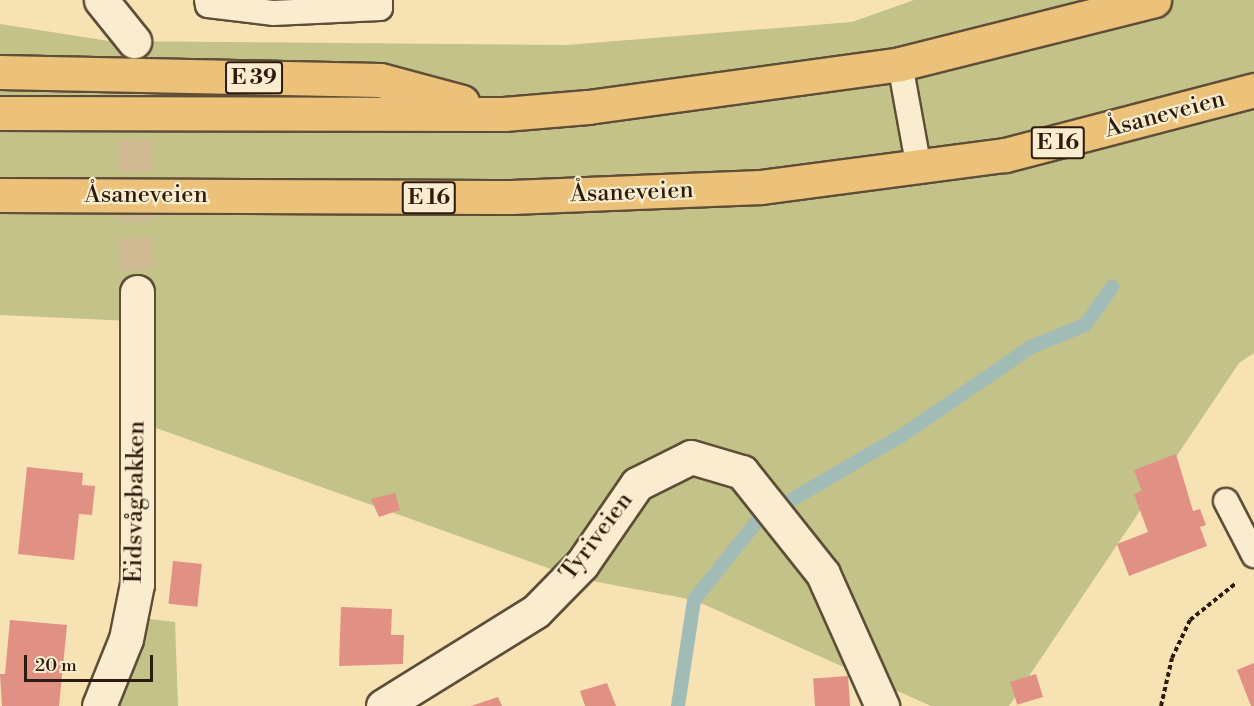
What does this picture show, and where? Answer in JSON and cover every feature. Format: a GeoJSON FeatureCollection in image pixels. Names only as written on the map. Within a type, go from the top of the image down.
{"type":"FeatureCollection","features":[{"type":"Feature","properties":{"kind":"highway"},"geometry":{"type":"LineString","coordinates":[[0,113],[504,114],[671,99],[900,64],[1154,0]]}},
{"type":"Feature","properties":{"kind":"highway","name":"E 39"},"geometry":{"type":"LineString","coordinates":[[0,72],[380,80],[504,114]]}},
{"type":"Feature","properties":{"kind":"highway","name":"Åsaneveien"},"geometry":{"type":"LineString","coordinates":[[0,195],[598,196],[761,187],[919,169],[1017,153],[1254,90]]}},
{"type":"Feature","properties":{"kind":"street"},"geometry":{"type":"LineString","coordinates":[[101,0],[134,41]]}},
{"type":"Feature","properties":{"kind":"street","name":"Eidsvågbakken"},"geometry":{"type":"LineString","coordinates":[[99,706],[126,639],[137,584],[137,292]]}},
{"type":"Feature","properties":{"kind":"street","name":"Tyriveien"},"geometry":{"type":"LineString","coordinates":[[383,706],[536,611],[582,564],[637,484],[691,458],[724,463],[756,487],[790,531],[823,574],[882,706]]}},
{"type":"Feature","properties":{"kind":"lane"},"geometry":{"type":"LineString","coordinates":[[207,0],[208,5],[273,13],[380,8],[380,0]]}},
{"type":"Feature","properties":{"kind":"lane"},"geometry":{"type":"LineString","coordinates":[[900,64],[919,169]]}},
{"type":"Feature","properties":{"kind":"lane"},"geometry":{"type":"LineString","coordinates":[[1226,501],[1254,555]]}},
{"type":"Feature","properties":{"kind":"path"},"geometry":{"type":"LineString","coordinates":[[1161,706],[1172,658],[1190,620],[1245,578]]}},
{"type":"Feature","properties":{"kind":"green space"},"geometry":{"type":"Polygon","coordinates":[[[914,0],[1254,0],[1254,353],[1239,363],[1009,706],[931,706],[694,600],[576,578],[145,424],[154,322],[0,315],[0,24],[109,41],[567,45],[852,22],[914,0]]]}},
{"type":"Feature","properties":{"kind":"green space"},"geometry":{"type":"Polygon","coordinates":[[[142,618],[175,622],[178,706],[112,706],[142,618]]]}},
{"type":"Feature","properties":{"kind":"building"},"geometry":{"type":"Polygon","coordinates":[[[1176,454],[1193,511],[1200,509],[1206,525],[1200,527],[1207,546],[1129,576],[1117,544],[1148,532],[1134,494],[1142,491],[1134,470],[1176,454]]]}},
{"type":"Feature","properties":{"kind":"building"},"geometry":{"type":"Polygon","coordinates":[[[27,467],[83,473],[82,485],[95,486],[92,515],[79,514],[74,560],[18,554],[27,467]]]}},
{"type":"Feature","properties":{"kind":"building"},"geometry":{"type":"Polygon","coordinates":[[[395,493],[400,510],[379,517],[371,499],[395,493]]]}},
{"type":"Feature","properties":{"kind":"building"},"geometry":{"type":"Polygon","coordinates":[[[173,561],[202,564],[197,607],[169,604],[173,561]]]}},
{"type":"Feature","properties":{"kind":"building"},"geometry":{"type":"Polygon","coordinates":[[[341,607],[392,609],[391,635],[404,635],[403,664],[339,666],[341,607]]]}},
{"type":"Feature","properties":{"kind":"building"},"geometry":{"type":"Polygon","coordinates":[[[10,620],[67,625],[59,706],[2,706],[0,674],[5,674],[10,620]]]}},
{"type":"Feature","properties":{"kind":"building"},"geometry":{"type":"Polygon","coordinates":[[[1254,663],[1254,706],[1251,706],[1237,670],[1254,663]]]}},
{"type":"Feature","properties":{"kind":"building"},"geometry":{"type":"Polygon","coordinates":[[[1036,674],[1043,697],[1017,705],[1010,682],[1036,674]]]}},
{"type":"Feature","properties":{"kind":"building"},"geometry":{"type":"Polygon","coordinates":[[[848,676],[850,706],[815,706],[813,678],[848,676]]]}},
{"type":"Feature","properties":{"kind":"building"},"geometry":{"type":"Polygon","coordinates":[[[607,683],[616,706],[585,706],[580,691],[607,683]]]}},
{"type":"Feature","properties":{"kind":"building"},"geometry":{"type":"Polygon","coordinates":[[[498,697],[502,706],[471,706],[498,697]]]}},
{"type":"Feature","properties":{"kind":"waterway"},"geometry":{"type":"LineString","coordinates":[[678,706],[694,600],[759,519],[904,434],[1031,347],[1085,325],[1112,287]]}},
{"type":"Feature","properties":{"kind":"tunnel"},"geometry":{"type":"LineString","coordinates":[[134,41],[137,292]]}}]}
